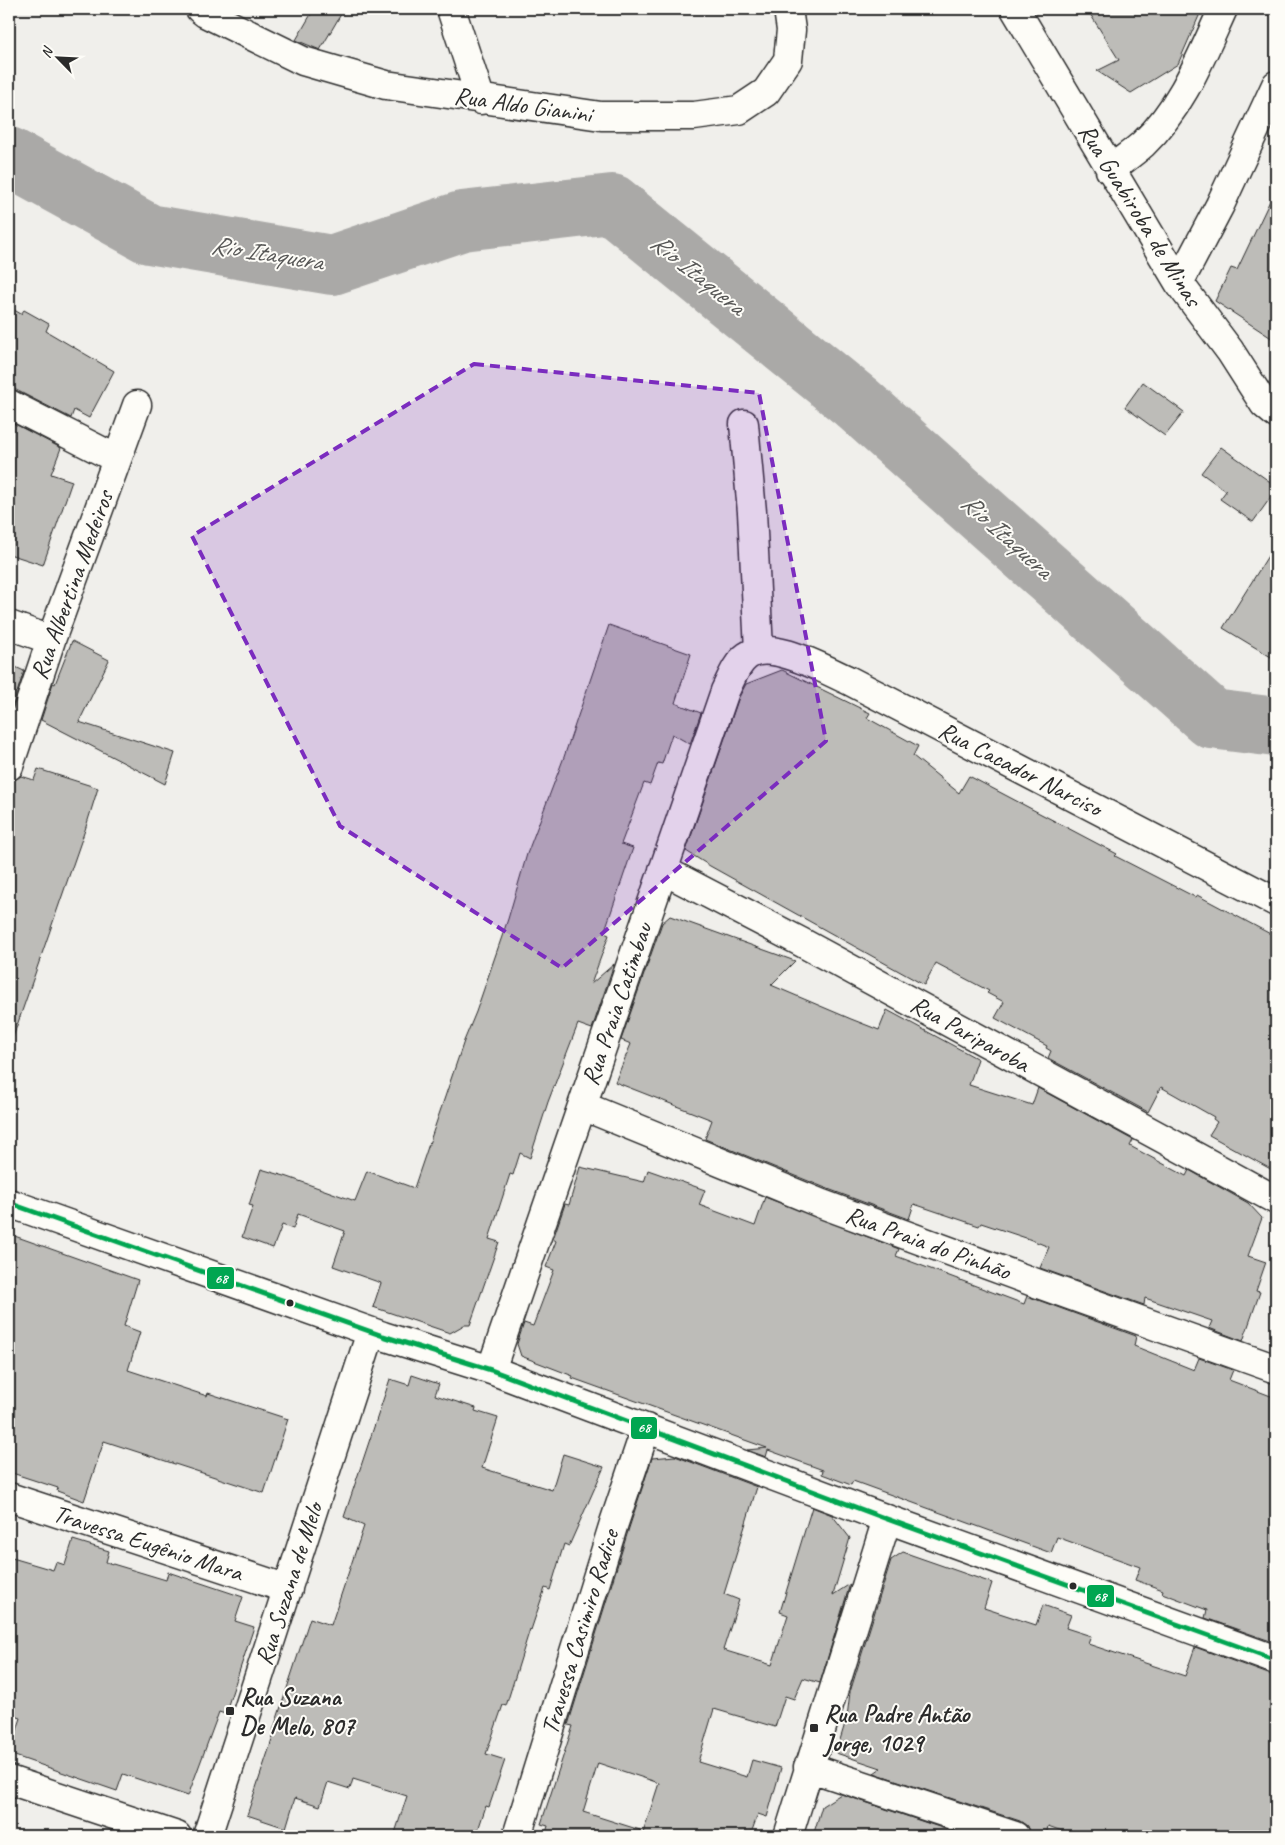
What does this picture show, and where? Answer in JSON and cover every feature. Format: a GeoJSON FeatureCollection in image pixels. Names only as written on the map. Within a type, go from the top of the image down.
{"type":"FeatureCollection","features":[{"type":"Feature","properties":{"kind":"street","name":"Rua Aldo Gianini"},"geometry":{"type":"LineString","coordinates":[[200,9],[303,61],[386,85],[601,116],[694,116],[739,110],[766,92],[788,60],[791,30],[788,9]]}},
{"type":"Feature","properties":{"kind":"street"},"geometry":{"type":"LineString","coordinates":[[451,9],[481,100]]}},
{"type":"Feature","properties":{"kind":"street","name":"Rua Guabiroba de Minas"},"geometry":{"type":"LineString","coordinates":[[1015,9],[1179,283],[1230,351],[1264,404],[1276,414]]}},
{"type":"Feature","properties":{"kind":"street"},"geometry":{"type":"LineString","coordinates":[[1110,170],[1143,144],[1163,123],[1189,84],[1223,9]]}},
{"type":"Feature","properties":{"kind":"street"},"geometry":{"type":"LineString","coordinates":[[1179,283],[1220,205],[1276,85]]}},
{"type":"Feature","properties":{"kind":"street"},"geometry":{"type":"LineString","coordinates":[[9,404],[117,459]]}},
{"type":"Feature","properties":{"kind":"street","name":"Rua Albertina Medeiros"},"geometry":{"type":"LineString","coordinates":[[9,766],[51,640],[137,405]]}},
{"type":"Feature","properties":{"kind":"street"},"geometry":{"type":"LineString","coordinates":[[744,424],[752,512],[760,650]]}},
{"type":"Feature","properties":{"kind":"street"},"geometry":{"type":"LineString","coordinates":[[9,625],[51,640]]}},
{"type":"Feature","properties":{"kind":"street","name":"Rua Praia Catimbau"},"geometry":{"type":"LineString","coordinates":[[491,1370],[725,691],[739,664],[748,655],[760,650]]}},
{"type":"Feature","properties":{"kind":"street","name":"Rua Cacador Narciso"},"geometry":{"type":"LineString","coordinates":[[760,650],[786,653],[848,680],[1276,902]]}},
{"type":"Feature","properties":{"kind":"street","name":"Rua Pariparoba"},"geometry":{"type":"LineString","coordinates":[[663,870],[801,942],[1276,1200]]}},
{"type":"Feature","properties":{"kind":"street","name":"Rua Praia do Pinhão"},"geometry":{"type":"LineString","coordinates":[[583,1106],[822,1204],[1276,1369]]}},
{"type":"Feature","properties":{"kind":"street"},"geometry":{"type":"LineString","coordinates":[[9,1203],[371,1332],[491,1370],[887,1519],[1276,1660]]}},
{"type":"Feature","properties":{"kind":"street","name":"Rua Suzana de Melo"},"geometry":{"type":"LineString","coordinates":[[207,1836],[371,1332]]}},
{"type":"Feature","properties":{"kind":"street","name":"Travessa Casimiro Radice"},"geometry":{"type":"LineString","coordinates":[[517,1836],[614,1522],[646,1428]]}},
{"type":"Feature","properties":{"kind":"street","name":"Travessa Eugênio Mara"},"geometry":{"type":"LineString","coordinates":[[9,1497],[288,1589]]}},
{"type":"Feature","properties":{"kind":"street"},"geometry":{"type":"LineString","coordinates":[[788,1836],[887,1519]]}},
{"type":"Feature","properties":{"kind":"street"},"geometry":{"type":"LineString","coordinates":[[808,1767],[1015,1836]]}},
{"type":"Feature","properties":{"kind":"street"},"geometry":{"type":"LineString","coordinates":[[9,1780],[176,1836]]}},
{"type":"Feature","properties":{"kind":"highlighted area"},"geometry":{"type":"Polygon","coordinates":[[[474,364],[759,393],[826,741],[562,968],[340,826],[192,536],[474,364]]]}},
{"type":"Feature","properties":{"kind":"building"},"geometry":{"type":"Polygon","coordinates":[[[314,9],[344,9],[320,50],[296,40],[314,9]]]}},
{"type":"Feature","properties":{"kind":"building"},"geometry":{"type":"Polygon","coordinates":[[[1087,9],[1202,9],[1178,64],[1131,93],[1097,71],[1119,60],[1087,9]]]}},
{"type":"Feature","properties":{"kind":"building"},"geometry":{"type":"Polygon","coordinates":[[[1276,188],[1276,341],[1215,301],[1231,268],[1237,270],[1276,188]]]}},
{"type":"Feature","properties":{"kind":"building"},"geometry":{"type":"Polygon","coordinates":[[[9,307],[21,314],[24,310],[49,324],[46,331],[114,371],[89,418],[74,410],[71,418],[9,388],[9,307]]]}},
{"type":"Feature","properties":{"kind":"building"},"geometry":{"type":"Polygon","coordinates":[[[1143,382],[1184,412],[1165,436],[1125,407],[1143,382]]]}},
{"type":"Feature","properties":{"kind":"building"},"geometry":{"type":"Polygon","coordinates":[[[9,421],[61,448],[51,474],[72,481],[43,565],[9,554],[9,421]]]}},
{"type":"Feature","properties":{"kind":"building"},"geometry":{"type":"Polygon","coordinates":[[[1221,447],[1276,486],[1276,490],[1253,522],[1220,499],[1226,491],[1201,473],[1221,447]]]}},
{"type":"Feature","properties":{"kind":"building"},"geometry":{"type":"Polygon","coordinates":[[[1276,543],[1276,660],[1223,628],[1276,543]]]}},
{"type":"Feature","properties":{"kind":"building"},"geometry":{"type":"Polygon","coordinates":[[[609,625],[691,654],[675,703],[701,713],[690,744],[672,734],[662,764],[658,763],[650,785],[644,783],[621,844],[633,848],[604,933],[609,935],[591,984],[614,964],[592,1029],[578,1024],[548,1102],[530,1158],[520,1153],[513,1175],[510,1174],[489,1239],[499,1242],[470,1325],[464,1325],[450,1333],[373,1307],[381,1283],[333,1266],[345,1231],[298,1214],[293,1229],[282,1225],[273,1248],[242,1237],[253,1206],[249,1205],[261,1169],[355,1201],[367,1171],[414,1188],[508,919],[527,854],[564,757],[609,625]]]}},
{"type":"Feature","properties":{"kind":"building"},"geometry":{"type":"Polygon","coordinates":[[[72,641],[109,660],[79,722],[175,753],[165,784],[41,720],[53,683],[55,684],[72,641]]]}},
{"type":"Feature","properties":{"kind":"building"},"geometry":{"type":"Polygon","coordinates":[[[9,664],[24,671],[13,705],[9,703],[9,664]]]}},
{"type":"Feature","properties":{"kind":"building"},"geometry":{"type":"Polygon","coordinates":[[[782,670],[870,713],[867,718],[918,746],[913,756],[959,793],[969,776],[1117,854],[1115,856],[1195,897],[1197,895],[1276,937],[1276,1172],[1209,1135],[1217,1122],[1213,1119],[1214,1117],[1161,1087],[1148,1112],[1048,1058],[1051,1051],[1046,1048],[1047,1046],[995,1018],[1004,1002],[987,993],[989,991],[936,963],[924,985],[686,851],[739,697],[746,684],[782,670]]]}},
{"type":"Feature","properties":{"kind":"building"},"geometry":{"type":"Polygon","coordinates":[[[38,769],[98,788],[13,1037],[9,1036],[9,781],[13,781],[21,776],[34,780],[38,769]]]}},
{"type":"Feature","properties":{"kind":"building"},"geometry":{"type":"Polygon","coordinates":[[[670,916],[795,961],[771,985],[879,1030],[887,1010],[978,1059],[969,1085],[1032,1105],[1038,1088],[1133,1140],[1130,1146],[1186,1176],[1189,1170],[1248,1203],[1262,1218],[1248,1256],[1266,1262],[1256,1291],[1260,1292],[1243,1341],[1209,1328],[1212,1321],[1145,1298],[1144,1305],[1040,1268],[1049,1247],[1029,1239],[981,1223],[979,1226],[914,1204],[909,1219],[828,1189],[705,1139],[712,1120],[615,1082],[631,1044],[621,1040],[662,923],[670,916]]]}},
{"type":"Feature","properties":{"kind":"building"},"geometry":{"type":"Polygon","coordinates":[[[580,1167],[644,1182],[648,1170],[705,1190],[699,1205],[755,1226],[765,1197],[899,1249],[896,1256],[1024,1304],[1027,1296],[1136,1336],[1134,1346],[1194,1370],[1199,1358],[1233,1370],[1229,1380],[1276,1398],[1276,1643],[1205,1618],[1207,1610],[1162,1593],[1163,1590],[1135,1580],[1140,1567],[1057,1537],[1051,1553],[853,1481],[851,1485],[822,1474],[823,1470],[768,1450],[766,1457],[747,1450],[767,1448],[572,1378],[573,1376],[521,1356],[517,1344],[524,1323],[533,1326],[554,1270],[546,1267],[556,1241],[553,1239],[565,1204],[569,1205],[580,1167]]]}},
{"type":"Feature","properties":{"kind":"building"},"geometry":{"type":"Polygon","coordinates":[[[9,1234],[138,1280],[124,1326],[140,1332],[128,1370],[207,1396],[208,1393],[288,1419],[264,1493],[104,1441],[84,1501],[57,1491],[58,1488],[9,1472],[9,1234]]]}},
{"type":"Feature","properties":{"kind":"building"},"geometry":{"type":"Polygon","coordinates":[[[412,1375],[439,1384],[435,1395],[476,1408],[475,1411],[498,1418],[482,1468],[552,1490],[563,1454],[604,1467],[569,1546],[564,1544],[550,1590],[545,1588],[506,1706],[503,1705],[486,1754],[505,1760],[489,1807],[486,1806],[476,1836],[394,1836],[407,1796],[353,1779],[350,1789],[328,1782],[320,1806],[295,1798],[286,1828],[247,1815],[310,1618],[331,1625],[364,1526],[344,1517],[390,1379],[409,1385],[412,1375]]]}},
{"type":"Feature","properties":{"kind":"building"},"geometry":{"type":"Polygon","coordinates":[[[675,1456],[757,1487],[724,1594],[739,1600],[723,1650],[772,1665],[788,1615],[780,1612],[812,1507],[832,1515],[850,1538],[833,1595],[850,1584],[820,1683],[803,1678],[794,1699],[785,1696],[775,1727],[714,1709],[698,1762],[747,1777],[752,1760],[781,1768],[767,1817],[758,1814],[750,1836],[642,1836],[659,1783],[598,1763],[583,1812],[640,1830],[639,1836],[545,1836],[548,1826],[541,1824],[573,1726],[568,1725],[652,1458],[675,1456]]]}},
{"type":"Feature","properties":{"kind":"building"},"geometry":{"type":"Polygon","coordinates":[[[73,1540],[109,1551],[106,1562],[166,1580],[168,1572],[243,1597],[235,1621],[254,1627],[225,1714],[219,1712],[188,1796],[123,1774],[117,1791],[9,1754],[21,1718],[9,1714],[9,1557],[53,1570],[56,1562],[65,1565],[73,1540]]]}},
{"type":"Feature","properties":{"kind":"building"},"geometry":{"type":"Polygon","coordinates":[[[903,1552],[992,1583],[984,1608],[1036,1625],[1043,1605],[1071,1615],[1066,1628],[1091,1636],[1088,1644],[1142,1662],[1185,1676],[1195,1647],[1271,1675],[1276,1675],[1276,1836],[1076,1836],[1048,1826],[1046,1836],[1030,1836],[1027,1826],[1020,1821],[874,1773],[881,1768],[836,1753],[847,1717],[850,1692],[891,1560],[903,1552]]]}},
{"type":"Feature","properties":{"kind":"building"},"geometry":{"type":"Polygon","coordinates":[[[841,1794],[966,1836],[813,1836],[822,1806],[841,1794]]]}},
{"type":"Feature","properties":{"kind":"waterway","name":"Rio Itaquera"},"geometry":{"type":"LineString","coordinates":[[9,157],[149,234],[332,265],[462,221],[612,204],[856,402],[1212,719],[1276,727]]}},
{"type":"Feature","properties":{"kind":"transit line","name":"68"},"geometry":{"type":"LineString","coordinates":[[9,1203],[383,1336],[491,1370],[887,1519],[1276,1660]]}},
{"type":"Feature","properties":{"kind":"place","name":"Rua Suzana De Melo, 807"},"geometry":{"type":"Point","coordinates":[230,1711]}},
{"type":"Feature","properties":{"kind":"place","name":"Rua Padre Antão Jorge, 1029"},"geometry":{"type":"Point","coordinates":[814,1728]}}]}
